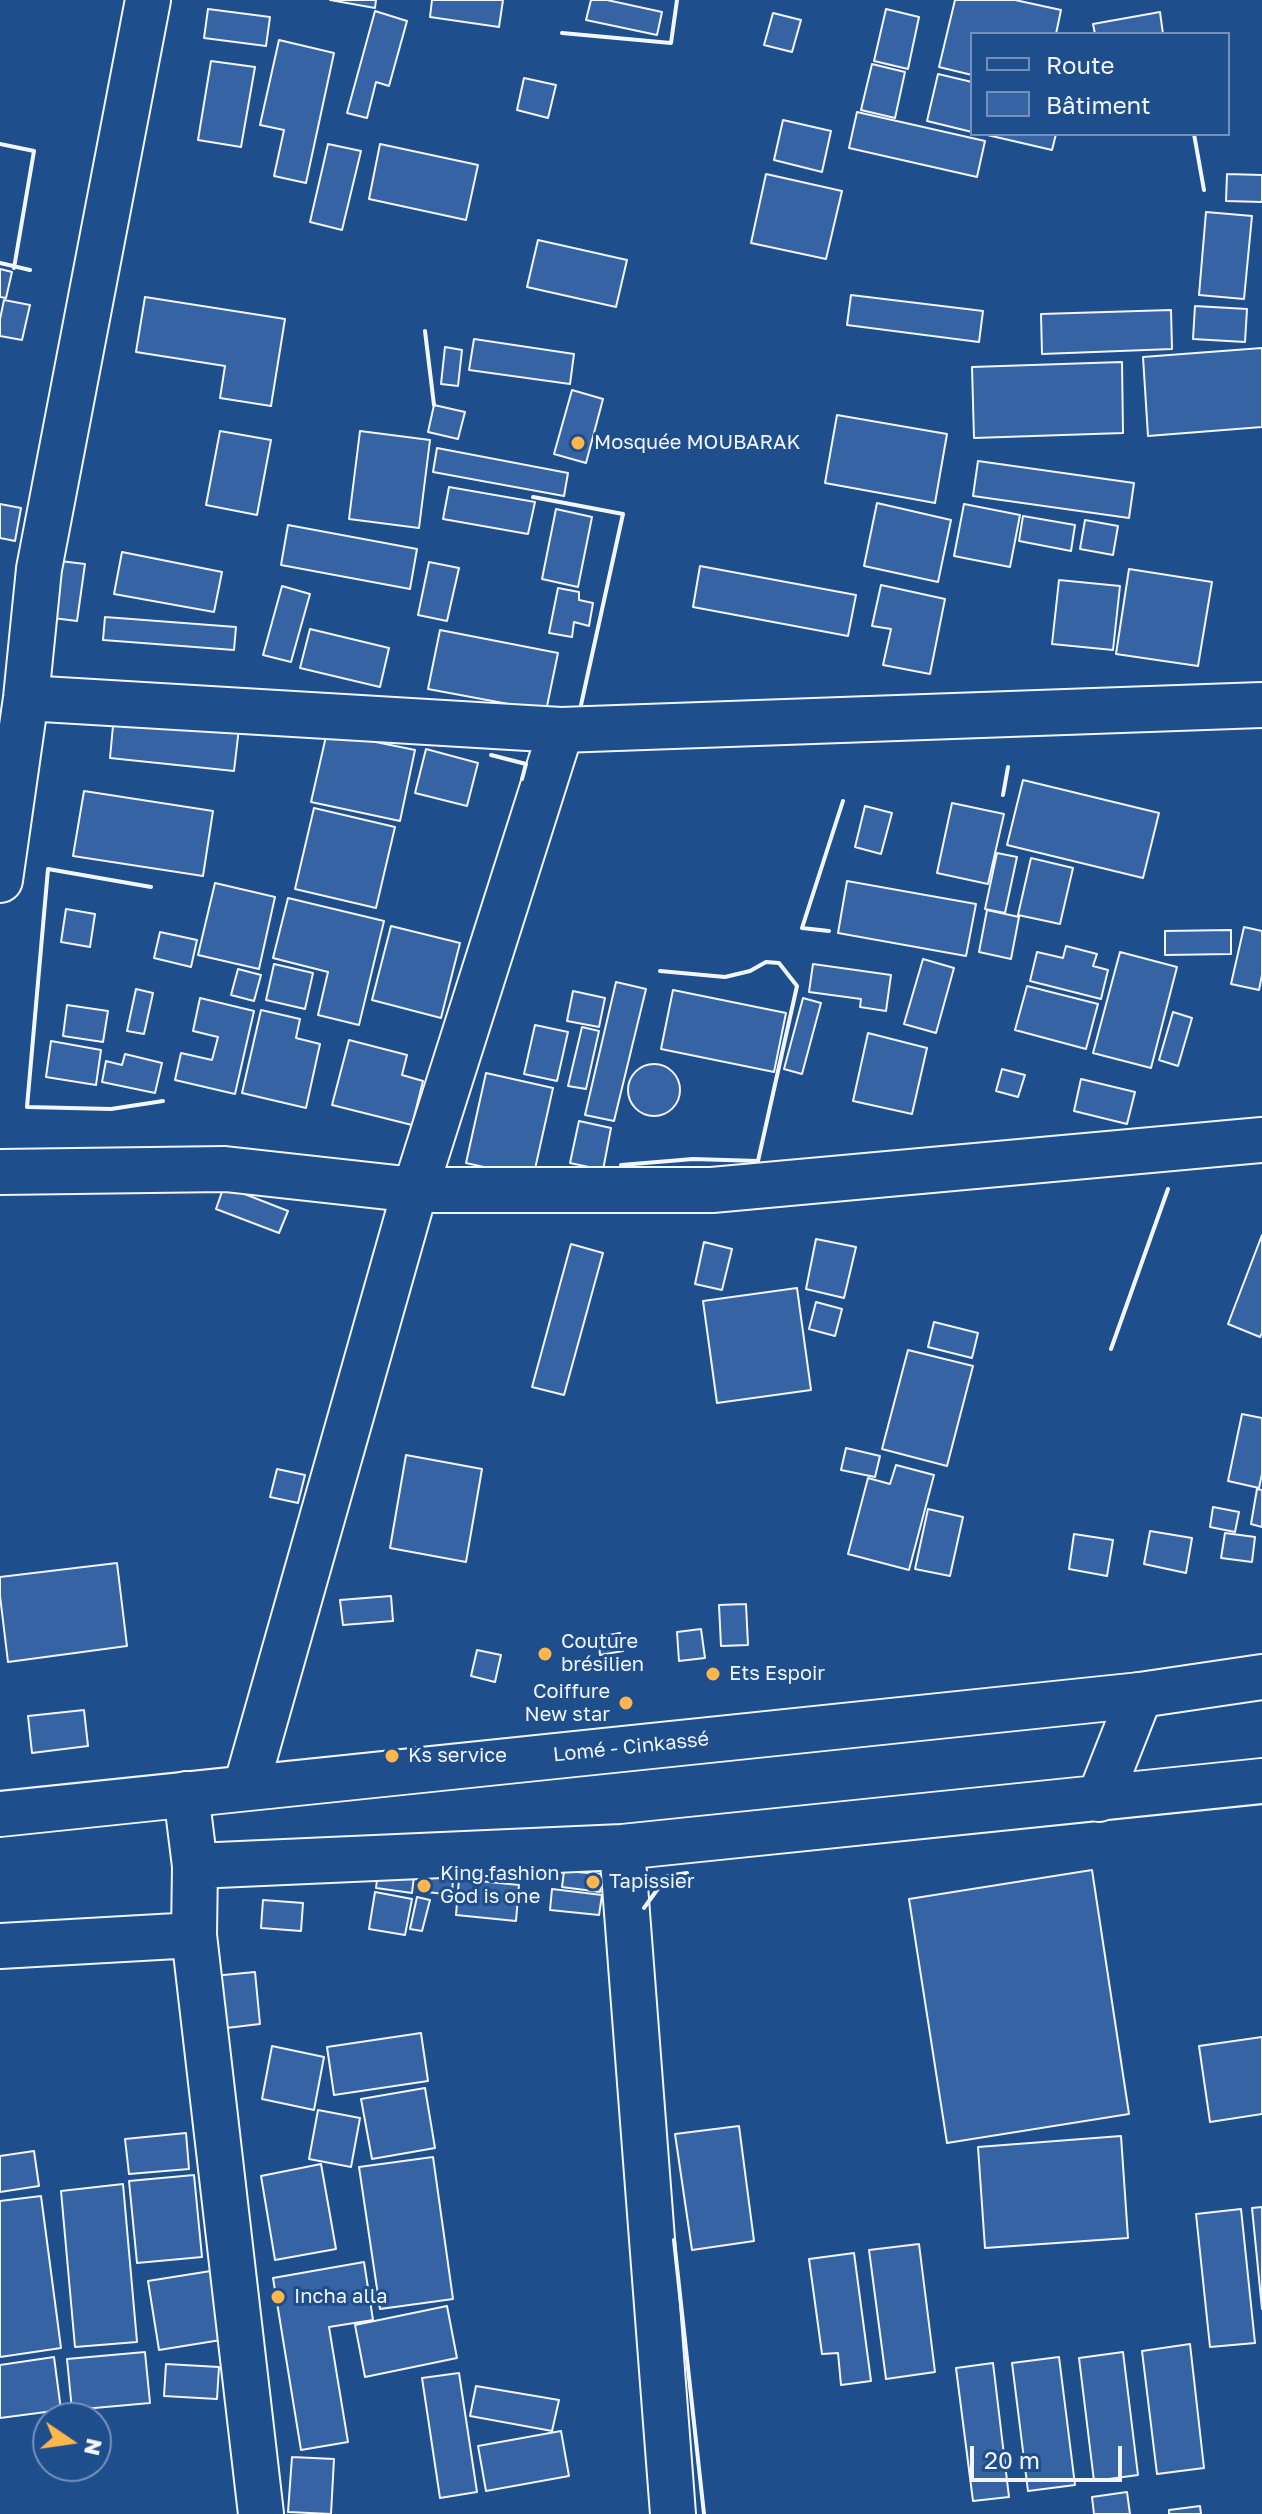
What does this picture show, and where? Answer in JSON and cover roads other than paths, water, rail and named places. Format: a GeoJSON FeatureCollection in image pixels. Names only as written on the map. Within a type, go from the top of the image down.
{"type":"FeatureCollection","features":[{"type":"Feature","properties":{"kind":"main road"},"geometry":{"type":"LineString","coordinates":[[0,880],[26,698],[19,572],[148,0]]}},
{"type":"Feature","properties":{"kind":"main road"},"geometry":{"type":"LineString","coordinates":[[26,698],[561,730],[1262,705]]}},
{"type":"Feature","properties":{"kind":"main road"},"geometry":{"type":"LineString","coordinates":[[246,1787],[415,1190],[561,730]]}},
{"type":"Feature","properties":{"kind":"main road"},"geometry":{"type":"LineString","coordinates":[[0,1172],[225,1169],[415,1190],[712,1190],[1262,1140]]}},
{"type":"Feature","properties":{"kind":"main road","name":"Lomé - Cinkassé"},"geometry":{"type":"LineString","coordinates":[[0,1814],[1140,1695],[1262,1677]]}},
{"type":"Feature","properties":{"kind":"main road"},"geometry":{"type":"LineString","coordinates":[[1099,1799],[1140,1695]]}},
{"type":"Feature","properties":{"kind":"main road"},"geometry":{"type":"LineString","coordinates":[[195,1866],[622,1847],[1262,1781]]}},
{"type":"Feature","properties":{"kind":"main road"},"geometry":{"type":"LineString","coordinates":[[186,1794],[195,1866],[194,1935],[261,2514]]}},
{"type":"Feature","properties":{"kind":"main road"},"geometry":{"type":"LineString","coordinates":[[622,1847],[673,2514]]}},
{"type":"Feature","properties":{"kind":"main road"},"geometry":{"type":"LineString","coordinates":[[0,1946],[194,1935]]}},
{"type":"Feature","properties":{"kind":"place","name":"Mosquée MOUBARAK"},"geometry":{"type":"Point","coordinates":[578,443]}},
{"type":"Feature","properties":{"kind":"place","name":"Couture brésilien"},"geometry":{"type":"Point","coordinates":[545,1654]}},
{"type":"Feature","properties":{"kind":"place","name":"Ets Espoir"},"geometry":{"type":"Point","coordinates":[713,1674]}},
{"type":"Feature","properties":{"kind":"place","name":"Coiffure New star"},"geometry":{"type":"Point","coordinates":[626,1703]}},
{"type":"Feature","properties":{"kind":"place","name":"Ks service"},"geometry":{"type":"Point","coordinates":[392,1756]}},
{"type":"Feature","properties":{"kind":"place","name":"Tapissier"},"geometry":{"type":"Point","coordinates":[593,1882]}},
{"type":"Feature","properties":{"kind":"place","name":"King fashion God is one"},"geometry":{"type":"Point","coordinates":[424,1886]}},
{"type":"Feature","properties":{"kind":"place","name":"Incha alla"},"geometry":{"type":"Point","coordinates":[278,2297]}}]}
